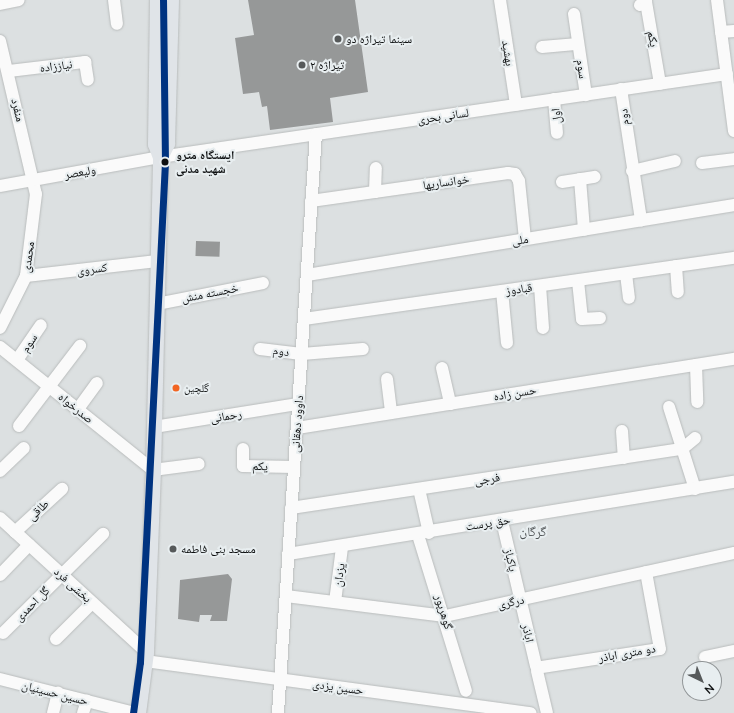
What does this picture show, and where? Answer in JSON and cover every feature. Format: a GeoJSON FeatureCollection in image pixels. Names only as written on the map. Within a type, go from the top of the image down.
{"type":"FeatureCollection","features":[{"type":"Feature","properties":{"kind":"main road"},"geometry":{"type":"LineString","coordinates":[[138,713],[145,656],[153,470],[160,157],[155,144],[157,0]]}},
{"type":"Feature","properties":{"kind":"main road"},"geometry":{"type":"LineString","coordinates":[[160,157],[167,143],[171,0]]}},
{"type":"Feature","properties":{"kind":"street"},"geometry":{"type":"LineString","coordinates":[[0,4],[19,0]]}},
{"type":"Feature","properties":{"kind":"street"},"geometry":{"type":"LineString","coordinates":[[114,0],[117,24]]}},
{"type":"Feature","properties":{"kind":"street","name":"بهشید"},"geometry":{"type":"LineString","coordinates":[[500,0],[516,105]]}},
{"type":"Feature","properties":{"kind":"street"},"geometry":{"type":"LineString","coordinates":[[717,0],[734,131]]}},
{"type":"Feature","properties":{"kind":"street","name":"یکم"},"geometry":{"type":"LineString","coordinates":[[640,4],[646,2],[660,84]]}},
{"type":"Feature","properties":{"kind":"street","name":"سوم"},"geometry":{"type":"LineString","coordinates":[[574,14],[586,95]]}},
{"type":"Feature","properties":{"kind":"street"},"geometry":{"type":"LineString","coordinates":[[721,32],[734,31]]}},
{"type":"Feature","properties":{"kind":"street","name":"منفرد"},"geometry":{"type":"LineString","coordinates":[[0,41],[34,180]]}},
{"type":"Feature","properties":{"kind":"street","name":"سوم"},"geometry":{"type":"LineString","coordinates":[[542,47],[578,44]]}},
{"type":"Feature","properties":{"kind":"street","name":"نیاززاده"},"geometry":{"type":"LineString","coordinates":[[8,71],[86,62],[88,80]]}},
{"type":"Feature","properties":{"kind":"street","name":"لسانی بحری"},"geometry":{"type":"LineString","coordinates":[[160,157],[727,74]]}},
{"type":"Feature","properties":{"kind":"street","name":"دوم"},"geometry":{"type":"LineString","coordinates":[[621,90],[627,144],[632,171]]}},
{"type":"Feature","properties":{"kind":"street","name":"اول"},"geometry":{"type":"LineString","coordinates":[[554,99],[557,133]]}},
{"type":"Feature","properties":{"kind":"street","name":"داوود دهقانی"},"geometry":{"type":"LineString","coordinates":[[278,713],[316,134]]}},
{"type":"Feature","properties":{"kind":"street","name":"ولیعصر"},"geometry":{"type":"LineString","coordinates":[[0,186],[160,157]]}},
{"type":"Feature","properties":{"kind":"street"},"geometry":{"type":"LineString","coordinates":[[702,163],[734,159]]}},
{"type":"Feature","properties":{"kind":"street"},"geometry":{"type":"LineString","coordinates":[[641,220],[632,171],[675,161]]}},
{"type":"Feature","properties":{"kind":"street"},"geometry":{"type":"LineString","coordinates":[[375,192],[376,168]]}},
{"type":"Feature","properties":{"kind":"street","name":"خوانساریها"},"geometry":{"type":"LineString","coordinates":[[311,201],[515,174],[525,239]]}},
{"type":"Feature","properties":{"kind":"street"},"geometry":{"type":"LineString","coordinates":[[562,182],[595,177]]}},
{"type":"Feature","properties":{"kind":"street"},"geometry":{"type":"LineString","coordinates":[[580,179],[584,230]]}},
{"type":"Feature","properties":{"kind":"street","name":"محمدی"},"geometry":{"type":"LineString","coordinates":[[0,328],[26,276],[34,180]]}},
{"type":"Feature","properties":{"kind":"street","name":"ملی"},"geometry":{"type":"LineString","coordinates":[[307,275],[734,205]]}},
{"type":"Feature","properties":{"kind":"street","name":"قبادوز"},"geometry":{"type":"LineString","coordinates":[[304,319],[734,258]]}},
{"type":"Feature","properties":{"kind":"street","name":"کسروی"},"geometry":{"type":"LineString","coordinates":[[26,276],[157,261]]}},
{"type":"Feature","properties":{"kind":"street"},"geometry":{"type":"LineString","coordinates":[[676,266],[678,292]]}},
{"type":"Feature","properties":{"kind":"street"},"geometry":{"type":"LineString","coordinates":[[626,274],[630,298]]}},
{"type":"Feature","properties":{"kind":"street"},"geometry":{"type":"LineString","coordinates":[[578,281],[582,319],[600,318]]}},
{"type":"Feature","properties":{"kind":"street","name":"خجسته منش"},"geometry":{"type":"LineString","coordinates":[[157,304],[263,283]]}},
{"type":"Feature","properties":{"kind":"street"},"geometry":{"type":"LineString","coordinates":[[540,286],[543,328]]}},
{"type":"Feature","properties":{"kind":"street"},"geometry":{"type":"LineString","coordinates":[[502,292],[507,343]]}},
{"type":"Feature","properties":{"kind":"street","name":"سوم"},"geometry":{"type":"LineString","coordinates":[[17,360],[41,325]]}},
{"type":"Feature","properties":{"kind":"street","name":"صدرخواه"},"geometry":{"type":"LineString","coordinates":[[0,346],[153,470]]}},
{"type":"Feature","properties":{"kind":"street"},"geometry":{"type":"LineString","coordinates":[[19,426],[51,387],[80,346]]}},
{"type":"Feature","properties":{"kind":"street","name":"دوم"},"geometry":{"type":"LineString","coordinates":[[260,349],[302,354],[363,349]]}},
{"type":"Feature","properties":{"kind":"street","name":"حسن زاده"},"geometry":{"type":"LineString","coordinates":[[297,428],[734,359]]}},
{"type":"Feature","properties":{"kind":"street"},"geometry":{"type":"LineString","coordinates":[[696,365],[697,402]]}},
{"type":"Feature","properties":{"kind":"street"},"geometry":{"type":"LineString","coordinates":[[442,368],[450,404]]}},
{"type":"Feature","properties":{"kind":"street"},"geometry":{"type":"LineString","coordinates":[[387,379],[391,413]]}},
{"type":"Feature","properties":{"kind":"street"},"geometry":{"type":"LineString","coordinates":[[78,409],[97,383]]}},
{"type":"Feature","properties":{"kind":"street","name":"رحمانی"},"geometry":{"type":"LineString","coordinates":[[154,427],[298,404]]}},
{"type":"Feature","properties":{"kind":"street"},"geometry":{"type":"LineString","coordinates":[[669,407],[695,489]]}},
{"type":"Feature","properties":{"kind":"street"},"geometry":{"type":"LineString","coordinates":[[622,431],[624,458]]}},
{"type":"Feature","properties":{"kind":"street"},"geometry":{"type":"LineString","coordinates":[[682,449],[695,438]]}},
{"type":"Feature","properties":{"kind":"street"},"geometry":{"type":"LineString","coordinates":[[0,471],[24,448]]}},
{"type":"Feature","properties":{"kind":"street","name":"فرجی"},"geometry":{"type":"LineString","coordinates":[[291,508],[682,449]]}},
{"type":"Feature","properties":{"kind":"street","name":"یکم"},"geometry":{"type":"LineString","coordinates":[[243,450],[243,466],[294,467]]}},
{"type":"Feature","properties":{"kind":"street"},"geometry":{"type":"LineString","coordinates":[[153,470],[199,464]]}},
{"type":"Feature","properties":{"kind":"street","name":"حق پرست"},"geometry":{"type":"LineString","coordinates":[[288,554],[423,534],[734,482]]}},
{"type":"Feature","properties":{"kind":"street","name":"طاقی"},"geometry":{"type":"LineString","coordinates":[[15,532],[62,489]]}},
{"type":"Feature","properties":{"kind":"street","name":"گوهرپور"},"geometry":{"type":"LineString","coordinates":[[419,489],[423,534],[466,691]]}},
{"type":"Feature","properties":{"kind":"street","name":"بخشی فرد"},"geometry":{"type":"LineString","coordinates":[[0,518],[92,603],[145,656]]}},
{"type":"Feature","properties":{"kind":"street","name":"پاکباز"},"geometry":{"type":"LineString","coordinates":[[502,521],[520,600]]}},
{"type":"Feature","properties":{"kind":"street","name":"گل احمدی"},"geometry":{"type":"LineString","coordinates":[[4,628],[62,575],[103,534]]}},
{"type":"Feature","properties":{"kind":"street"},"geometry":{"type":"LineString","coordinates":[[0,575],[29,545]]}},
{"type":"Feature","properties":{"kind":"street","name":"یزدان"},"geometry":{"type":"LineString","coordinates":[[335,602],[342,547]]}},
{"type":"Feature","properties":{"kind":"street","name":"درگری"},"geometry":{"type":"LineString","coordinates":[[286,596],[445,616],[734,553]]}},
{"type":"Feature","properties":{"kind":"street","name":"دو متری اباذر"},"geometry":{"type":"LineString","coordinates":[[538,668],[660,649],[646,572]]}},
{"type":"Feature","properties":{"kind":"street","name":"اباذر"},"geometry":{"type":"LineString","coordinates":[[520,600],[538,668],[547,713]]}},
{"type":"Feature","properties":{"kind":"street"},"geometry":{"type":"LineString","coordinates":[[56,639],[92,603]]}},
{"type":"Feature","properties":{"kind":"street"},"geometry":{"type":"LineString","coordinates":[[705,657],[734,651]]}},
{"type":"Feature","properties":{"kind":"street","name":"حسین یزدی"},"geometry":{"type":"LineString","coordinates":[[145,656],[280,680],[532,713]]}},
{"type":"Feature","properties":{"kind":"street","name":"حسین حسینیان"},"geometry":{"type":"LineString","coordinates":[[0,679],[134,713]]}},
{"type":"Feature","properties":{"kind":"street"},"geometry":{"type":"LineString","coordinates":[[53,713],[58,694]]}},
{"type":"Feature","properties":{"kind":"street"},"geometry":{"type":"LineString","coordinates":[[83,713],[87,701]]}},
{"type":"Feature","properties":{"kind":"building","name":"تیراژه ۲"},"geometry":{"type":"Polygon","coordinates":[[[248,0],[355,0],[368,92],[330,98],[333,122],[270,130],[267,106],[262,107],[259,92],[243,94],[235,38],[254,35],[248,0]]]}},
{"type":"Feature","properties":{"kind":"building"},"geometry":{"type":"Polygon","coordinates":[[[196,241],[220,242],[219,257],[195,256],[196,241]]]}},
{"type":"Feature","properties":{"kind":"building"},"geometry":{"type":"Polygon","coordinates":[[[228,574],[232,579],[227,621],[210,621],[212,615],[200,615],[199,622],[178,619],[180,580],[228,574]]]}},
{"type":"Feature","properties":{"kind":"transit line"},"geometry":{"type":"LineString","coordinates":[[133,713],[140,662],[165,162],[163,0]]}},
{"type":"Feature","properties":{"kind":"place","name":"سینما تیراژه دو"},"geometry":{"type":"Point","coordinates":[338,39]}},
{"type":"Feature","properties":{"kind":"place","name":"تیراژه ۲"},"geometry":{"type":"Point","coordinates":[302,65]}},
{"type":"Feature","properties":{"kind":"place","name":"ایستگاه مترو شهید مدنی"},"geometry":{"type":"Point","coordinates":[165,162]}},
{"type":"Feature","properties":{"kind":"place","name":"گلچین"},"geometry":{"type":"Point","coordinates":[176,388]}},
{"type":"Feature","properties":{"kind":"place","name":"مسجد بنی فاطمه"},"geometry":{"type":"Point","coordinates":[173,549]}},
{"type":"Feature","properties":{"kind":"district","name":"گرگان"},"geometry":{"type":"Point","coordinates":[533,531]}}]}
